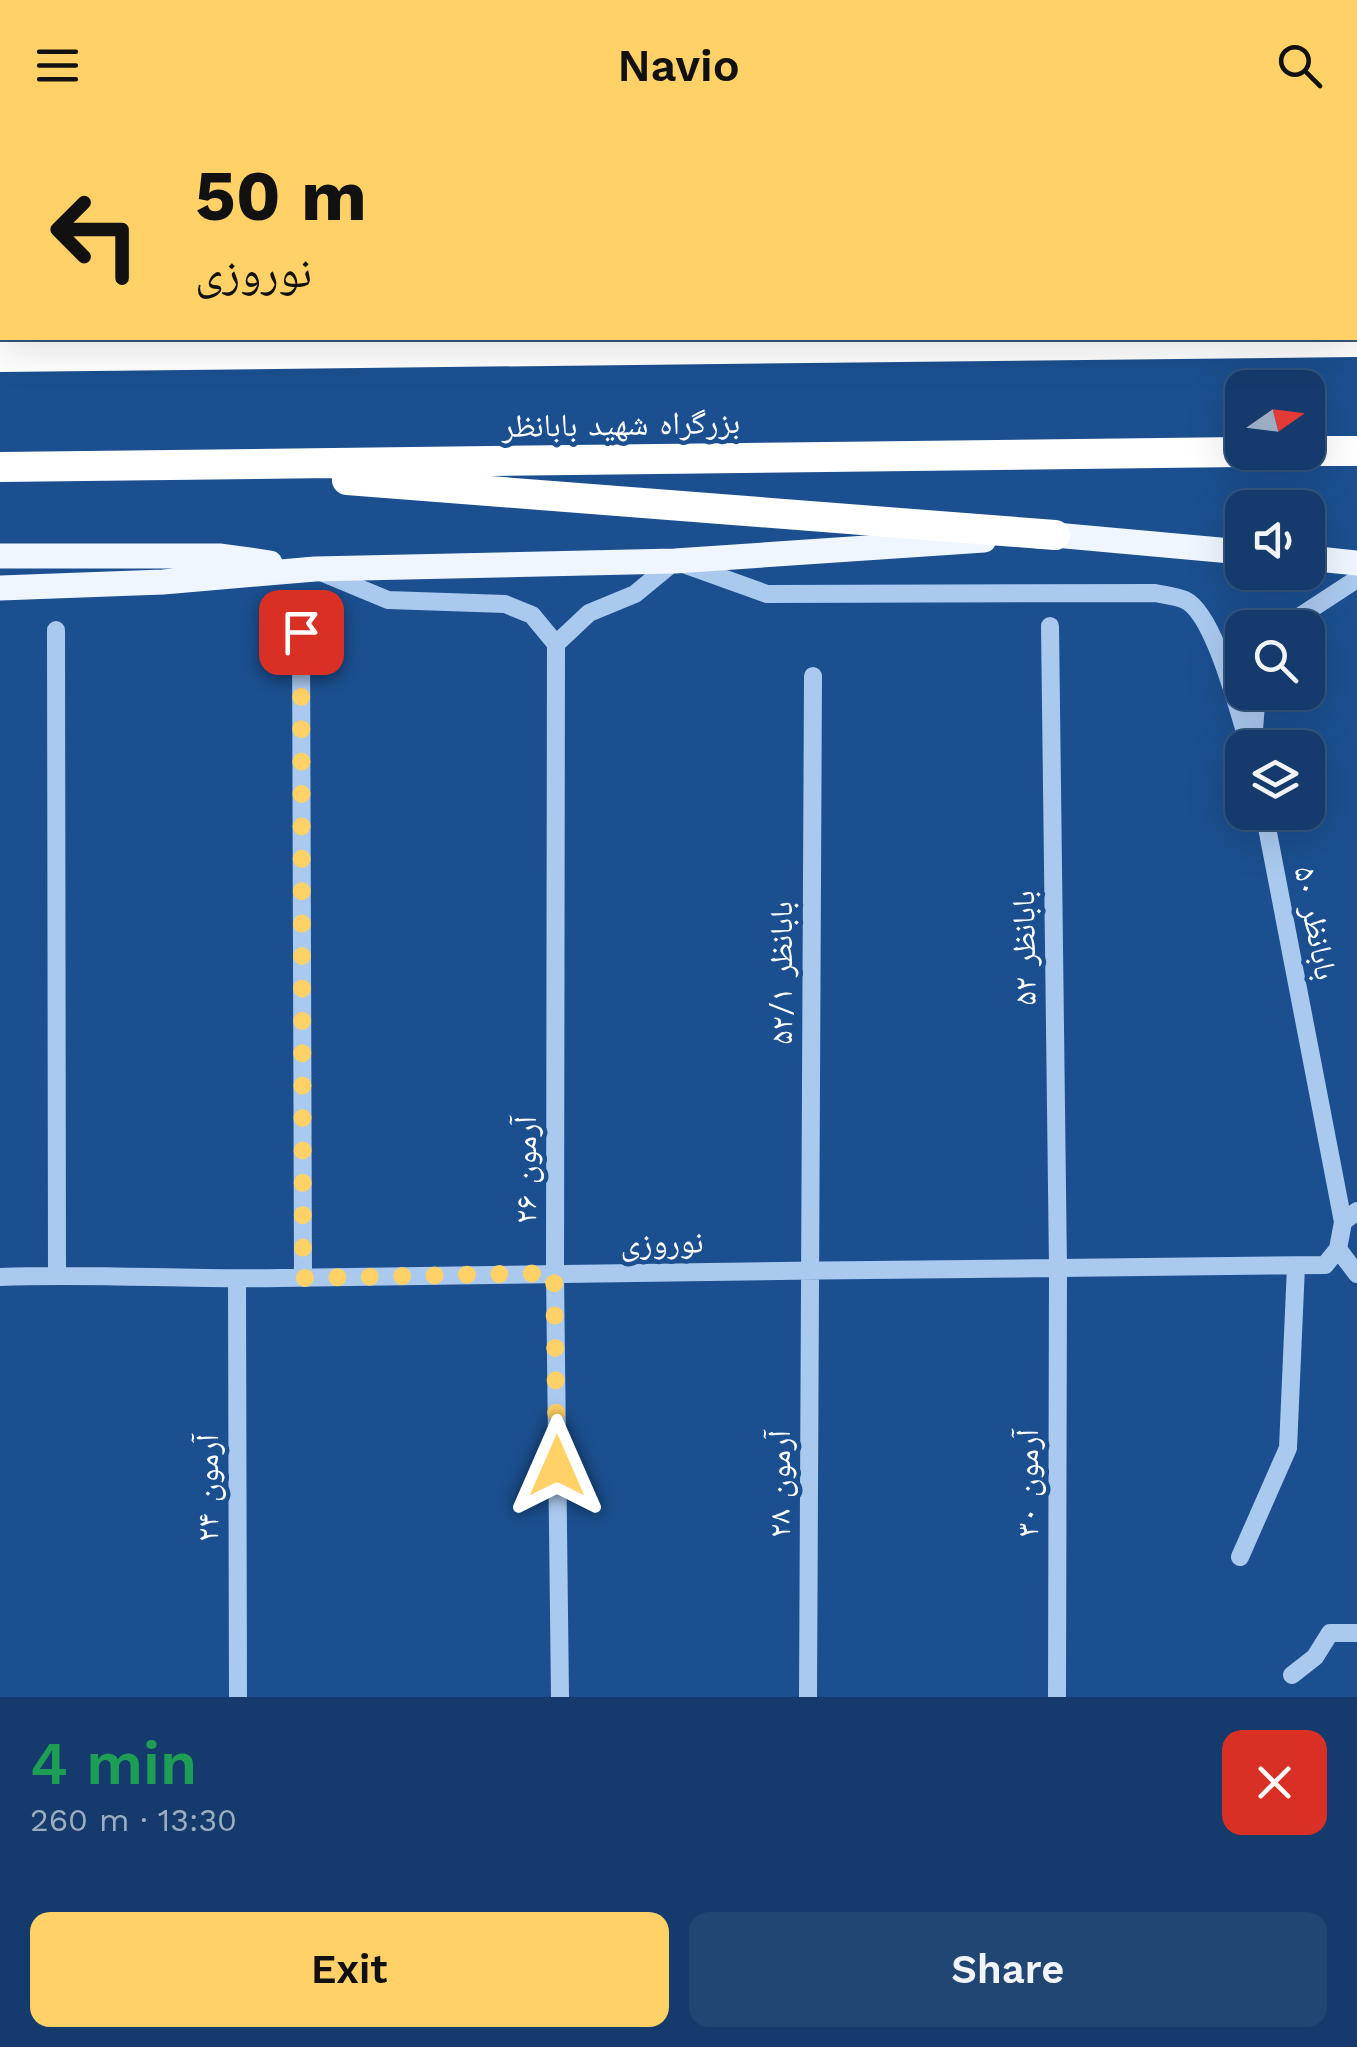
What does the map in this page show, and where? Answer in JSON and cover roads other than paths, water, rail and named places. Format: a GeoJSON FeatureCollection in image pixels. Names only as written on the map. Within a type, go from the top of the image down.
{"type":"FeatureCollection","features":[{"type":"Feature","properties":{"kind":"highway"},"geometry":{"type":"LineString","coordinates":[[160,354],[285,340]]}},
{"type":"Feature","properties":{"kind":"highway"},"geometry":{"type":"LineString","coordinates":[[0,356],[1357,342]]}},
{"type":"Feature","properties":{"kind":"highway"},"geometry":{"type":"LineString","coordinates":[[1325,451],[1357,450]]}},
{"type":"Feature","properties":{"kind":"highway","name":"بزرگراه شهید بابانظر"},"geometry":{"type":"LineString","coordinates":[[0,467],[1225,452]]}},
{"type":"Feature","properties":{"kind":"highway"},"geometry":{"type":"LineString","coordinates":[[160,466],[1056,535]]}},
{"type":"Feature","properties":{"kind":"main road"},"geometry":{"type":"LineString","coordinates":[[0,588],[163,582],[315,569],[675,561],[1056,535],[1225,550]]}},
{"type":"Feature","properties":{"kind":"main road"},"geometry":{"type":"LineString","coordinates":[[0,556],[222,556],[315,569]]}},
{"type":"Feature","properties":{"kind":"main road"},"geometry":{"type":"LineString","coordinates":[[1325,560],[1357,563]]}},
{"type":"Feature","properties":{"kind":"street"},"geometry":{"type":"LineString","coordinates":[[315,569],[388,600],[505,604],[532,615],[556,644],[589,613],[634,594],[675,561],[767,594],[1154,593],[1186,600],[1202,615],[1214,638],[1245,730]]}},
{"type":"Feature","properties":{"kind":"street"},"geometry":{"type":"LineString","coordinates":[[1310,610],[1357,579]]}},
{"type":"Feature","properties":{"kind":"street","name":"بابانظر ۵۲"},"geometry":{"type":"LineString","coordinates":[[1050,626],[1058,1268]]}},
{"type":"Feature","properties":{"kind":"street"},"geometry":{"type":"LineString","coordinates":[[56,630],[56,1275]]}},
{"type":"Feature","properties":{"kind":"street"},"geometry":{"type":"LineString","coordinates":[[301,632],[303,1278]]}},
{"type":"Feature","properties":{"kind":"street","name":"آرمون ۲۶"},"geometry":{"type":"LineString","coordinates":[[556,644],[554,1273],[560,1697]]}},
{"type":"Feature","properties":{"kind":"street","name":"بابانظر ۵۲/۱"},"geometry":{"type":"LineString","coordinates":[[809,1270],[813,676]]}},
{"type":"Feature","properties":{"kind":"street","name":"بابانظر ۵۰"},"geometry":{"type":"LineString","coordinates":[[1268,830],[1350,1217]]}},
{"type":"Feature","properties":{"kind":"street"},"geometry":{"type":"LineString","coordinates":[[1350,1217],[1338,1248],[1357,1274]]}},
{"type":"Feature","properties":{"kind":"street","name":"نوروزی"},"geometry":{"type":"LineString","coordinates":[[0,1278],[56,1275],[237,1279],[1296,1266],[1325,1265],[1338,1248]]}},
{"type":"Feature","properties":{"kind":"street"},"geometry":{"type":"LineString","coordinates":[[1240,1557],[1288,1448],[1296,1266]]}},
{"type":"Feature","properties":{"kind":"street","name":"آرمون ۳۰"},"geometry":{"type":"LineString","coordinates":[[1057,1697],[1058,1268]]}},
{"type":"Feature","properties":{"kind":"street","name":"آرمون ۲۸"},"geometry":{"type":"LineString","coordinates":[[808,1697],[809,1270]]}},
{"type":"Feature","properties":{"kind":"street","name":"آرمون ۲۴"},"geometry":{"type":"LineString","coordinates":[[237,1279],[238,1697]]}},
{"type":"Feature","properties":{"kind":"street"},"geometry":{"type":"LineString","coordinates":[[1292,1675],[1316,1658],[1330,1633],[1357,1633]]}}]}
